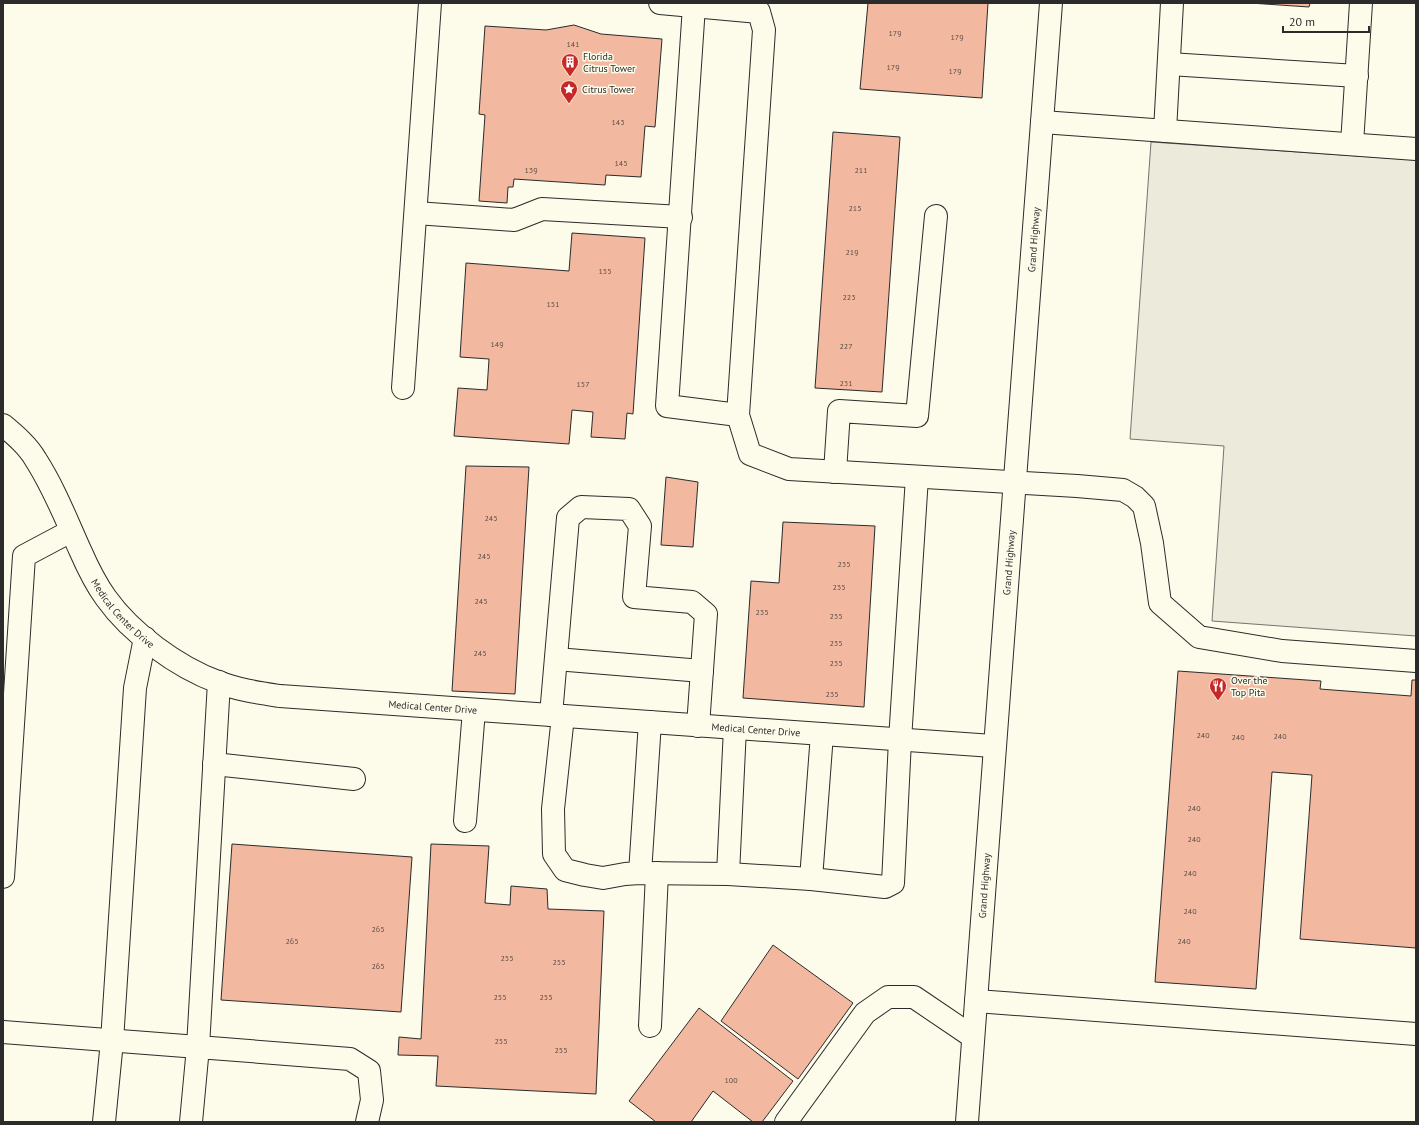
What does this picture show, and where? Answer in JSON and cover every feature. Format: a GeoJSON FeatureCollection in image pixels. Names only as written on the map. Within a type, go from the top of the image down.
{"type":"FeatureCollection","features":[{"type":"Feature","properties":{"kind":"street"},"geometry":{"type":"LineString","coordinates":[[403,388],[430,3]]}},
{"type":"Feature","properties":{"kind":"street"},"geometry":{"type":"LineString","coordinates":[[660,3],[759,12],[764,30],[738,415],[750,454],[788,469],[1015,482],[1123,490],[1135,497],[1144,506],[1152,543],[1160,603],[1199,637],[1282,651],[1416,661]]}},
{"type":"Feature","properties":{"kind":"street","name":"Grand Highway"},"geometry":{"type":"LineString","coordinates":[[967,1122],[1050,3]]}},
{"type":"Feature","properties":{"kind":"street"},"geometry":{"type":"LineString","coordinates":[[1165,131],[1172,3]]}},
{"type":"Feature","properties":{"kind":"street"},"geometry":{"type":"LineString","coordinates":[[1352,144],[1361,3]]}},
{"type":"Feature","properties":{"kind":"street"},"geometry":{"type":"LineString","coordinates":[[694,6],[681,217],[667,406],[738,415]]}},
{"type":"Feature","properties":{"kind":"street"},"geometry":{"type":"LineString","coordinates":[[1169,64],[1357,76]]}},
{"type":"Feature","properties":{"kind":"street"},"geometry":{"type":"LineString","coordinates":[[1042,122],[1416,149]]}},
{"type":"Feature","properties":{"kind":"street"},"geometry":{"type":"LineString","coordinates":[[416,213],[514,220],[542,209],[681,217]]}},
{"type":"Feature","properties":{"kind":"street"},"geometry":{"type":"LineString","coordinates":[[835,472],[839,411],[917,416],[936,216]]}},
{"type":"Feature","properties":{"kind":"street","name":"Medical Center Drive"},"geometry":{"type":"LineString","coordinates":[[3,425],[18,438],[36,458],[51,485],[92,575],[106,598],[145,638],[168,656],[194,671],[219,682],[248,691],[280,696],[994,746]]}},
{"type":"Feature","properties":{"kind":"street"},"geometry":{"type":"LineString","coordinates":[[698,726],[706,614],[692,602],[634,597],[640,526],[629,509],[581,507],[568,518],[556,659],[557,716],[553,809],[554,854],[565,870],[585,876],[603,878],[625,874],[649,873],[728,874],[811,879],[885,887],[893,883],[900,740],[917,477]]}},
{"type":"Feature","properties":{"kind":"street"},"geometry":{"type":"LineString","coordinates":[[3,877],[24,556],[71,531]]}},
{"type":"Feature","properties":{"kind":"street"},"geometry":{"type":"LineString","coordinates":[[104,1122],[112,1041],[135,688],[145,638]]}},
{"type":"Feature","properties":{"kind":"street"},"geometry":{"type":"LineString","coordinates":[[556,659],[702,671]]}},
{"type":"Feature","properties":{"kind":"street"},"geometry":{"type":"LineString","coordinates":[[191,1122],[198,1046],[219,682]]}},
{"type":"Feature","properties":{"kind":"street"},"geometry":{"type":"LineString","coordinates":[[465,821],[474,710]]}},
{"type":"Feature","properties":{"kind":"street"},"geometry":{"type":"LineString","coordinates":[[650,722],[650,1026]]}},
{"type":"Feature","properties":{"kind":"street"},"geometry":{"type":"LineString","coordinates":[[728,874],[735,728]]}},
{"type":"Feature","properties":{"kind":"street"},"geometry":{"type":"LineString","coordinates":[[811,879],[822,734]]}},
{"type":"Feature","properties":{"kind":"street"},"geometry":{"type":"LineString","coordinates":[[214,764],[354,779]]}},
{"type":"Feature","properties":{"kind":"street"},"geometry":{"type":"LineString","coordinates":[[786,1122],[865,1013],[888,997],[914,997],[973,1037]]}},
{"type":"Feature","properties":{"kind":"street"},"geometry":{"type":"LineString","coordinates":[[976,1001],[1416,1034]]}},
{"type":"Feature","properties":{"kind":"street"},"geometry":{"type":"LineString","coordinates":[[3,1032],[350,1059],[369,1071],[372,1100],[367,1122]]}},
{"type":"Feature","properties":{"kind":"shaded area"},"geometry":{"type":"Polygon","coordinates":[[[1151,142],[1416,160],[1416,636],[1212,621],[1224,446],[1130,439],[1151,142]]]}},
{"type":"Feature","properties":{"kind":"building"},"geometry":{"type":"Polygon","coordinates":[[[868,3],[988,3],[982,98],[860,89],[868,3]]]}},
{"type":"Feature","properties":{"kind":"building"},"geometry":{"type":"Polygon","coordinates":[[[1250,3],[1310,3],[1309,7],[1250,3]]]}},
{"type":"Feature","properties":{"kind":"building","name":"Florida Citrus Tower"},"geometry":{"type":"Polygon","coordinates":[[[574,25],[601,34],[662,39],[655,127],[645,126],[641,177],[606,175],[605,185],[514,179],[513,187],[508,187],[507,203],[479,201],[485,115],[479,114],[485,26],[546,30],[574,25]]]}},
{"type":"Feature","properties":{"kind":"building"},"geometry":{"type":"Polygon","coordinates":[[[833,132],[900,137],[882,392],[815,388],[833,132]]]}},
{"type":"Feature","properties":{"kind":"building"},"geometry":{"type":"Polygon","coordinates":[[[572,233],[645,238],[633,414],[627,413],[625,439],[591,437],[593,412],[572,410],[569,444],[454,436],[458,388],[487,390],[489,359],[460,357],[466,263],[569,271],[572,233]]]}},
{"type":"Feature","properties":{"kind":"building"},"geometry":{"type":"Polygon","coordinates":[[[466,466],[529,467],[515,694],[452,691],[466,466]]]}},
{"type":"Feature","properties":{"kind":"building"},"geometry":{"type":"Polygon","coordinates":[[[666,477],[698,482],[693,547],[661,545],[666,477]]]}},
{"type":"Feature","properties":{"kind":"building"},"geometry":{"type":"Polygon","coordinates":[[[783,522],[875,526],[864,707],[743,698],[751,581],[779,583],[783,522]]]}},
{"type":"Feature","properties":{"kind":"building"},"geometry":{"type":"Polygon","coordinates":[[[1178,671],[1321,681],[1320,689],[1411,696],[1412,680],[1416,680],[1416,948],[1300,939],[1312,775],[1272,772],[1256,989],[1155,982],[1178,671]]]}},
{"type":"Feature","properties":{"kind":"building"},"geometry":{"type":"Polygon","coordinates":[[[232,844],[412,857],[401,1012],[221,1000],[232,844]]]}},
{"type":"Feature","properties":{"kind":"building"},"geometry":{"type":"Polygon","coordinates":[[[431,844],[489,846],[485,903],[510,905],[511,886],[547,889],[548,909],[604,911],[596,1094],[436,1086],[438,1056],[398,1055],[399,1037],[421,1039],[431,844]]]}},
{"type":"Feature","properties":{"kind":"building"},"geometry":{"type":"Polygon","coordinates":[[[773,945],[853,1003],[798,1079],[721,1021],[773,945]]]}},
{"type":"Feature","properties":{"kind":"building"},"geometry":{"type":"Polygon","coordinates":[[[699,1008],[793,1081],[762,1122],[753,1122],[713,1091],[691,1122],[656,1122],[629,1101],[699,1008]]]}},
{"type":"Feature","properties":{"kind":"place","name":"Florida Citrus Tower"},"geometry":{"type":"Point","coordinates":[570,77]}},
{"type":"Feature","properties":{"kind":"place","name":"Citrus Tower"},"geometry":{"type":"Point","coordinates":[569,104]}},
{"type":"Feature","properties":{"kind":"place","name":"Over the Top Pita"},"geometry":{"type":"Point","coordinates":[1218,701]}}]}
